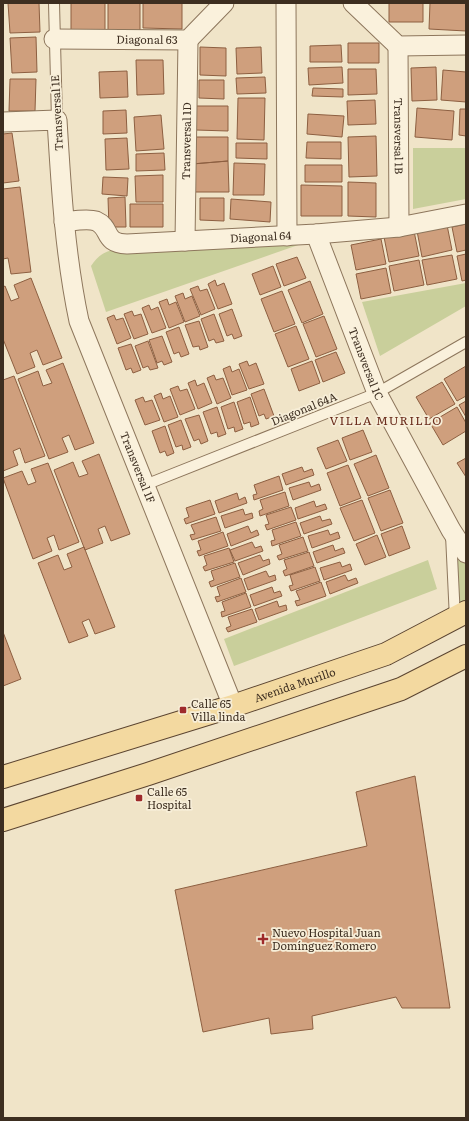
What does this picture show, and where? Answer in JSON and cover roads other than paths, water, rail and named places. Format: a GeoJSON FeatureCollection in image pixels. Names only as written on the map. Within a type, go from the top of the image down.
{"type":"FeatureCollection","features":[{"type":"Feature","properties":{"kind":"main road","name":"Avenida Murillo"},"geometry":{"type":"LineString","coordinates":[[3,777],[233,706],[386,654],[460,615]]}},
{"type":"Feature","properties":{"kind":"main road"},"geometry":{"type":"LineString","coordinates":[[3,820],[148,774],[401,689],[466,656]]}},
{"type":"Feature","properties":{"kind":"street","name":"Diagonal 63"},"geometry":{"type":"LineString","coordinates":[[54,38],[188,40],[224,3]]}},
{"type":"Feature","properties":{"kind":"street"},"geometry":{"type":"LineString","coordinates":[[286,3],[287,236]]}},
{"type":"Feature","properties":{"kind":"street"},"geometry":{"type":"LineString","coordinates":[[353,3],[398,46],[466,45]]}},
{"type":"Feature","properties":{"kind":"street","name":"Transversal 1D"},"geometry":{"type":"LineString","coordinates":[[185,241],[188,40]]}},
{"type":"Feature","properties":{"kind":"street","name":"Transversal 1B"},"geometry":{"type":"LineString","coordinates":[[398,46],[398,226]]}},
{"type":"Feature","properties":{"kind":"street"},"geometry":{"type":"LineString","coordinates":[[3,122],[56,120]]}},
{"type":"Feature","properties":{"kind":"street","name":"Transversal 1E"},"geometry":{"type":"LineString","coordinates":[[56,120],[64,222]]}},
{"type":"Feature","properties":{"kind":"street","name":"Diagonal 64"},"geometry":{"type":"LineString","coordinates":[[64,222],[92,220],[98,222],[111,240],[117,244],[316,234],[398,226],[466,214]]}},
{"type":"Feature","properties":{"kind":"street","name":"Transversal 1F"},"geometry":{"type":"LineString","coordinates":[[64,222],[73,293],[79,321],[233,706]]}},
{"type":"Feature","properties":{"kind":"street","name":"Transversal 1C"},"geometry":{"type":"LineString","coordinates":[[316,234],[377,393],[451,530],[466,553]]}},
{"type":"Feature","properties":{"kind":"lane","name":"Transversal 1E"},"geometry":{"type":"LineString","coordinates":[[54,3],[56,120]]}},
{"type":"Feature","properties":{"kind":"lane","name":"Diagonal 64A"},"geometry":{"type":"LineString","coordinates":[[145,485],[377,393],[466,342]]}},
{"type":"Feature","properties":{"kind":"lane","name":"Transversal 1C"},"geometry":{"type":"LineString","coordinates":[[451,530],[460,615]]}},
{"type":"Feature","properties":{"kind":"place","name":"Calle 65 Villa linda"},"geometry":{"type":"Point","coordinates":[183,710]}},
{"type":"Feature","properties":{"kind":"place","name":"Calle 65 Hospital"},"geometry":{"type":"Point","coordinates":[139,798]}},
{"type":"Feature","properties":{"kind":"place","name":"Nuevo Hospital Juan Domínguez Romero"},"geometry":{"type":"Point","coordinates":[263,939]}},
{"type":"Feature","properties":{"kind":"district","name":"VILLA MURILLO"},"geometry":{"type":"Point","coordinates":[386,421]}}]}
